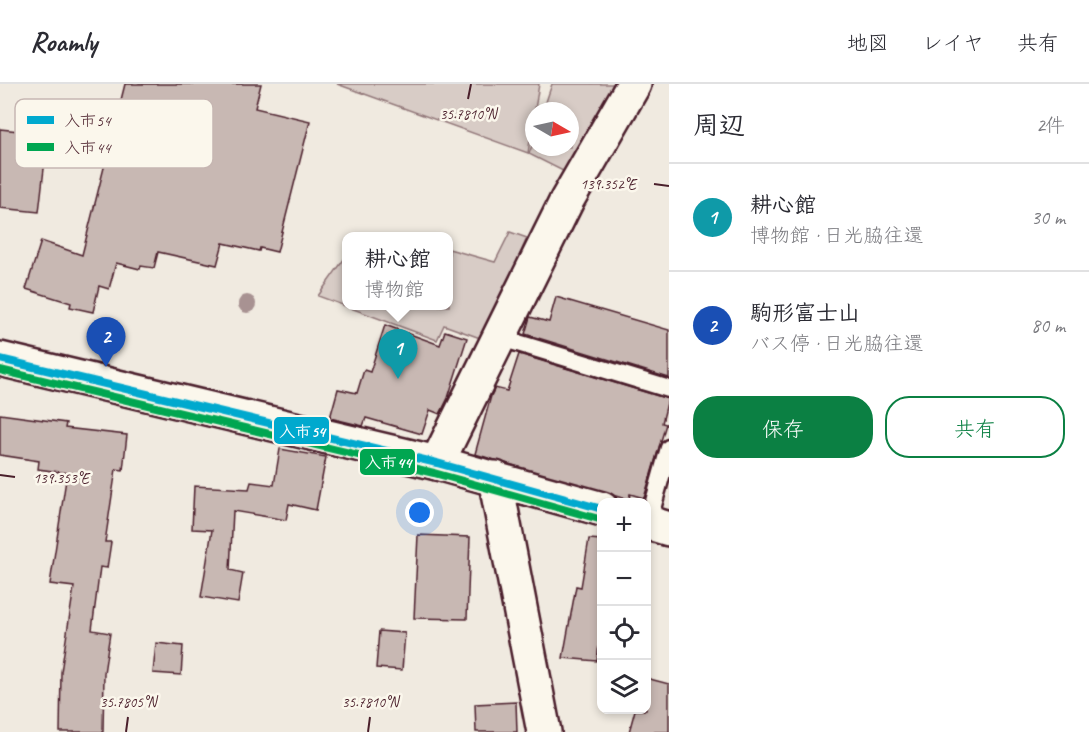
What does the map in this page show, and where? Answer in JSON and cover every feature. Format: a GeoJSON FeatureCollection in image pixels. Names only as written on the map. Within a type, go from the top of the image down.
{"type":"FeatureCollection","features":[{"type":"Feature","properties":{"kind":"street"},"geometry":{"type":"LineString","coordinates":[[437,463],[567,200],[634,84]]}},
{"type":"Feature","properties":{"kind":"street"},"geometry":{"type":"LineString","coordinates":[[0,359],[437,463],[597,508]]}},
{"type":"Feature","properties":{"kind":"street"},"geometry":{"type":"LineString","coordinates":[[495,478],[544,732]]}},
{"type":"Feature","properties":{"kind":"lane"},"geometry":{"type":"LineString","coordinates":[[498,337],[669,389]]}},
{"type":"Feature","properties":{"kind":"lane"},"geometry":{"type":"LineString","coordinates":[[655,525],[669,448]]}},
{"type":"Feature","properties":{"kind":"shaded area"},"geometry":{"type":"Polygon","coordinates":[[[337,84],[539,84],[536,102],[525,102],[525,152],[337,84]]]}},
{"type":"Feature","properties":{"kind":"shaded area"},"geometry":{"type":"Polygon","coordinates":[[[552,84],[619,84],[579,149],[579,102],[546,102],[552,84]]]}},
{"type":"Feature","properties":{"kind":"shaded area"},"geometry":{"type":"Polygon","coordinates":[[[533,156],[575,156],[565,172],[533,156]]]}},
{"type":"Feature","properties":{"kind":"shaded area"},"geometry":{"type":"Polygon","coordinates":[[[510,232],[527,238],[483,339],[444,325],[437,340],[356,310],[453,310],[453,250],[495,262],[510,232]]]}},
{"type":"Feature","properties":{"kind":"shaded area"},"geometry":{"type":"Polygon","coordinates":[[[342,262],[342,305],[318,296],[342,262]]]}},
{"type":"Feature","properties":{"kind":"building"},"geometry":{"type":"Polygon","coordinates":[[[125,84],[261,84],[255,108],[310,121],[277,252],[260,248],[259,251],[223,243],[217,265],[158,252],[154,268],[141,266],[140,269],[116,263],[109,289],[99,286],[93,312],[70,307],[71,303],[26,289],[41,241],[82,255],[104,168],[213,168],[213,99],[121,99],[125,84]]]}},
{"type":"Feature","properties":{"kind":"building"},"geometry":{"type":"Polygon","coordinates":[[[0,129],[15,131],[15,168],[44,168],[39,212],[0,208],[0,129]]]}},
{"type":"Feature","properties":{"kind":"building"},"geometry":{"type":"Polygon","coordinates":[[[556,297],[669,330],[669,378],[525,334],[530,317],[549,322],[556,297]]]}},
{"type":"Feature","properties":{"kind":"building"},"geometry":{"type":"Polygon","coordinates":[[[385,325],[440,345],[445,331],[467,338],[448,398],[440,414],[430,410],[422,434],[366,418],[363,426],[330,418],[338,389],[357,393],[364,370],[370,372],[385,325]]]}},
{"type":"Feature","properties":{"kind":"building"},"geometry":{"type":"Polygon","coordinates":[[[519,354],[668,399],[662,423],[666,424],[644,498],[630,494],[629,498],[622,498],[475,454],[495,388],[507,391],[519,354]]]}},
{"type":"Feature","properties":{"kind":"building"},"geometry":{"type":"Polygon","coordinates":[[[0,414],[66,423],[65,428],[127,435],[123,470],[116,469],[105,542],[111,542],[107,568],[100,567],[92,630],[110,633],[104,673],[103,732],[60,732],[61,672],[74,587],[50,584],[67,473],[38,469],[39,461],[0,455],[0,414]]]}},
{"type":"Feature","properties":{"kind":"building"},"geometry":{"type":"Polygon","coordinates":[[[280,449],[326,457],[316,510],[289,504],[286,520],[233,511],[230,570],[243,573],[238,603],[201,597],[212,530],[192,529],[194,486],[249,489],[251,482],[274,485],[280,449]]]}},
{"type":"Feature","properties":{"kind":"building"},"geometry":{"type":"Polygon","coordinates":[[[418,535],[470,537],[467,619],[414,618],[418,535]]]}},
{"type":"Feature","properties":{"kind":"building"},"geometry":{"type":"Polygon","coordinates":[[[589,539],[597,540],[597,661],[563,658],[576,586],[581,587],[589,539]]]}},
{"type":"Feature","properties":{"kind":"building"},"geometry":{"type":"Polygon","coordinates":[[[379,631],[405,633],[402,670],[376,668],[379,631]]]}},
{"type":"Feature","properties":{"kind":"building"},"geometry":{"type":"Polygon","coordinates":[[[156,643],[183,646],[181,675],[153,673],[156,643]]]}},
{"type":"Feature","properties":{"kind":"building"},"geometry":{"type":"Polygon","coordinates":[[[651,679],[669,684],[669,732],[629,732],[634,714],[651,714],[651,679]]]}},
{"type":"Feature","properties":{"kind":"building"},"geometry":{"type":"Polygon","coordinates":[[[516,702],[517,732],[476,732],[475,704],[516,702]]]}},
{"type":"Feature","properties":{"kind":"transit line","name":"入市54"},"geometry":{"type":"LineString","coordinates":[[0,359],[437,463],[597,508]]}},
{"type":"Feature","properties":{"kind":"transit line","name":"入市44"},"geometry":{"type":"LineString","coordinates":[[0,370],[434,473],[597,518]]}},
{"type":"Feature","properties":{"kind":"place","name":"駒形富士山"},"geometry":{"type":"Point","coordinates":[106,367]}},
{"type":"Feature","properties":{"kind":"place","name":"耕心館"},"geometry":{"type":"Point","coordinates":[398,379]}}]}
